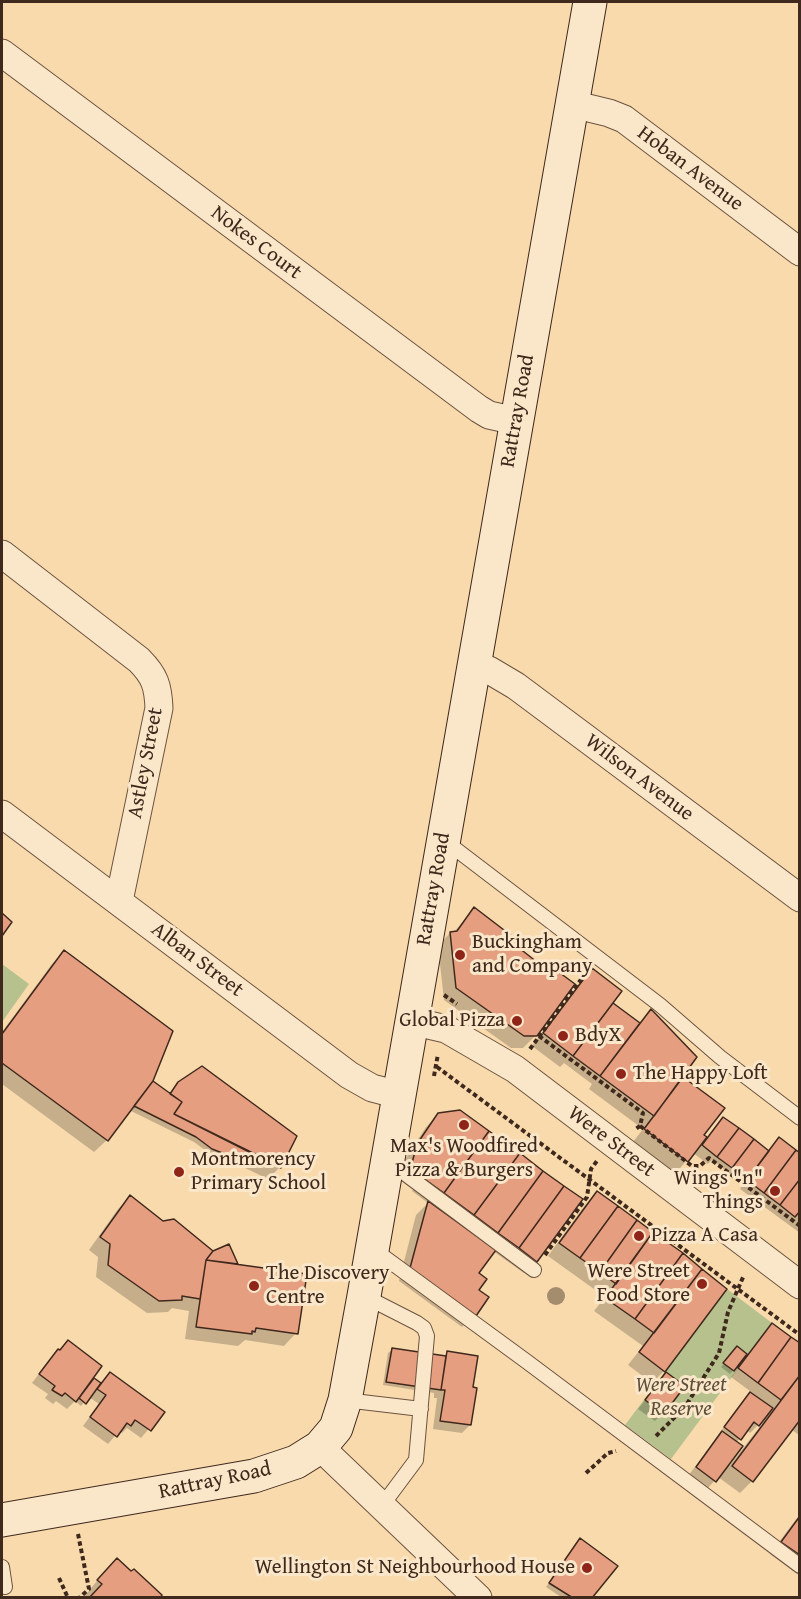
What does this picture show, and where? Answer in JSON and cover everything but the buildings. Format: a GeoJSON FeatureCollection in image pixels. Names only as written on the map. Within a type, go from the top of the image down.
{"type":"FeatureCollection","features":[{"type":"Feature","properties":{"kind":"street","name":"Rattray Road"},"geometry":{"type":"LineString","coordinates":[[2,1520],[254,1476],[296,1462],[320,1447],[336,1428],[345,1400],[364,1296],[590,2]]}},
{"type":"Feature","properties":{"kind":"street","name":"Nokes Court"},"geometry":{"type":"LineString","coordinates":[[2,53],[479,409],[489,415],[516,421]]}},
{"type":"Feature","properties":{"kind":"street","name":"Hoban Avenue"},"geometry":{"type":"LineString","coordinates":[[572,104],[624,119],[800,252]]}},
{"type":"Feature","properties":{"kind":"street","name":"Astley Street"},"geometry":{"type":"LineString","coordinates":[[2,554],[139,660],[151,672],[158,689],[159,708],[118,901]]}},
{"type":"Feature","properties":{"kind":"street","name":"Wilson Avenue"},"geometry":{"type":"LineString","coordinates":[[473,667],[489,670],[516,686],[800,898]]}},
{"type":"Feature","properties":{"kind":"street","name":"Alban Street"},"geometry":{"type":"LineString","coordinates":[[2,814],[349,1075],[372,1088],[399,1095]]}},
{"type":"Feature","properties":{"kind":"street","name":"Were Street"},"geometry":{"type":"LineString","coordinates":[[411,1020],[446,1029],[515,1069],[800,1285]]}},
{"type":"Feature","properties":{"kind":"street"},"geometry":{"type":"LineString","coordinates":[[320,1447],[478,1598]]}},
{"type":"Feature","properties":{"kind":"lane"},"geometry":{"type":"LineString","coordinates":[[443,839],[597,957],[800,1118]]}},
{"type":"Feature","properties":{"kind":"lane"},"geometry":{"type":"LineString","coordinates":[[388,1161],[534,1270]]}},
{"type":"Feature","properties":{"kind":"lane"},"geometry":{"type":"LineString","coordinates":[[372,1248],[800,1566]]}},
{"type":"Feature","properties":{"kind":"lane"},"geometry":{"type":"LineString","coordinates":[[364,1296],[417,1323],[424,1328],[427,1336],[416,1460],[381,1507]]}},
{"type":"Feature","properties":{"kind":"lane"},"geometry":{"type":"LineString","coordinates":[[345,1400],[421,1409]]}},
{"type":"Feature","properties":{"kind":"lane"},"geometry":{"type":"LineString","coordinates":[[2,1567],[5,1587]]}},
{"type":"Feature","properties":{"kind":"path"},"geometry":{"type":"LineString","coordinates":[[515,1069],[597,957]]}},
{"type":"Feature","properties":{"kind":"path"},"geometry":{"type":"LineString","coordinates":[[534,1270],[587,1197],[591,1169],[612,1142],[640,1126],[643,1113],[539,1036]]}},
{"type":"Feature","properties":{"kind":"path"},"geometry":{"type":"LineString","coordinates":[[436,1067],[800,1335]]}},
{"type":"Feature","properties":{"kind":"path"},"geometry":{"type":"LineString","coordinates":[[640,1126],[692,1166],[700,1166],[709,1158],[800,1226]]}},
{"type":"Feature","properties":{"kind":"path"},"geometry":{"type":"LineString","coordinates":[[586,1473],[608,1453],[640,1447],[652,1439],[685,1407],[719,1353],[728,1312],[754,1252]]}},
{"type":"Feature","properties":{"kind":"path"},"geometry":{"type":"LineString","coordinates":[[73,1508],[88,1589],[79,1598]]}},
{"type":"Feature","properties":{"kind":"path"},"geometry":{"type":"LineString","coordinates":[[59,1578],[68,1598]]}},
{"type":"Feature","properties":{"kind":"green space"},"geometry":{"type":"Polygon","coordinates":[[[2,964],[29,984],[2,1022],[2,964]]]}},
{"type":"Feature","properties":{"kind":"green space","name":"Were Street Reserve"},"geometry":{"type":"Polygon","coordinates":[[[727,1289],[772,1323],[671,1459],[625,1425],[727,1289]]]}},
{"type":"Feature","properties":{"kind":"place","name":"Buckingham and Company"},"geometry":{"type":"Point","coordinates":[460,955]}},
{"type":"Feature","properties":{"kind":"place","name":"Global Pizza"},"geometry":{"type":"Point","coordinates":[517,1021]}},
{"type":"Feature","properties":{"kind":"place","name":"BdyX"},"geometry":{"type":"Point","coordinates":[563,1036]}},
{"type":"Feature","properties":{"kind":"place","name":"The Happy Loft"},"geometry":{"type":"Point","coordinates":[621,1074]}},
{"type":"Feature","properties":{"kind":"place","name":"Max's Woodfired Pizza & Burgers"},"geometry":{"type":"Point","coordinates":[464,1125]}},
{"type":"Feature","properties":{"kind":"place","name":"Montmorency Primary School"},"geometry":{"type":"Point","coordinates":[179,1172]}},
{"type":"Feature","properties":{"kind":"place","name":"Wings \"n\" Things"},"geometry":{"type":"Point","coordinates":[775,1191]}},
{"type":"Feature","properties":{"kind":"place","name":"Pizza A Casa"},"geometry":{"type":"Point","coordinates":[639,1236]}},
{"type":"Feature","properties":{"kind":"place","name":"Were Street Food Store"},"geometry":{"type":"Point","coordinates":[702,1284]}},
{"type":"Feature","properties":{"kind":"place","name":"The Discovery Centre"},"geometry":{"type":"Point","coordinates":[254,1286]}},
{"type":"Feature","properties":{"kind":"place","name":"Wellington St Neighbourhood House"},"geometry":{"type":"Point","coordinates":[587,1568]}}]}
